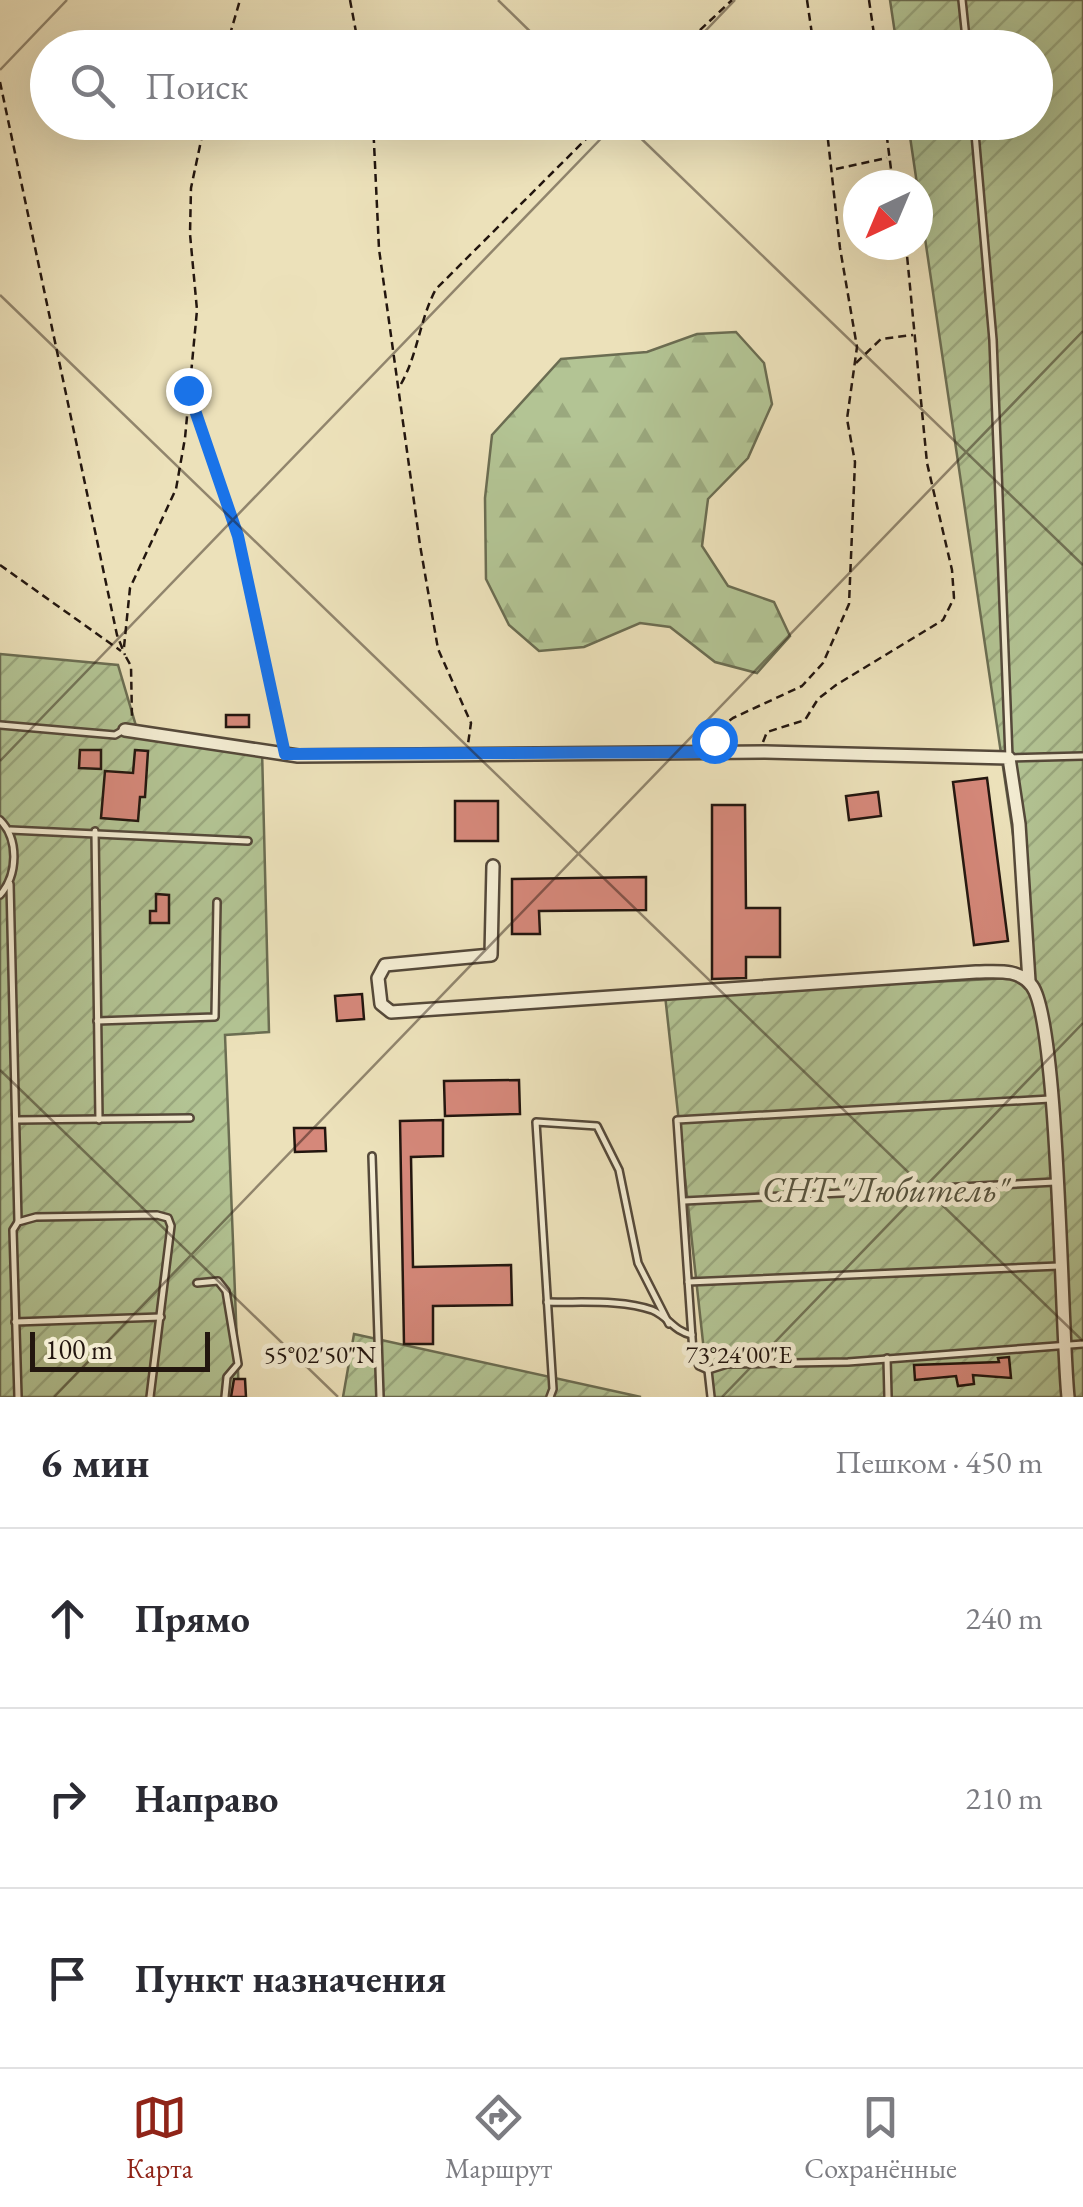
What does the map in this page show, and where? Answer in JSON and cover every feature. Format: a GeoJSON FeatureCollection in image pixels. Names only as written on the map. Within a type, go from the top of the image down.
{"type":"FeatureCollection","features":[{"type":"Feature","properties":{"kind":"street"},"geometry":{"type":"LineString","coordinates":[[128,730],[285,754],[758,752],[1009,758],[1019,824],[1029,981],[1042,1010],[1068,1397]]}},
{"type":"Feature","properties":{"kind":"street"},"geometry":{"type":"LineString","coordinates":[[493,866],[491,955],[385,965],[378,978],[381,1004],[391,1012],[976,972],[1016,972],[1029,981]]}},
{"type":"Feature","properties":{"kind":"lane"},"geometry":{"type":"LineString","coordinates":[[962,0],[964,30]]}},
{"type":"Feature","properties":{"kind":"lane"},"geometry":{"type":"LineString","coordinates":[[976,140],[993,340],[1009,758],[1083,756]]}},
{"type":"Feature","properties":{"kind":"lane"},"geometry":{"type":"LineString","coordinates":[[0,726],[115,735],[128,730]]}},
{"type":"Feature","properties":{"kind":"lane"},"geometry":{"type":"LineString","coordinates":[[0,820],[10,830],[14,853],[10,884],[18,1397]]}},
{"type":"Feature","properties":{"kind":"lane"},"geometry":{"type":"LineString","coordinates":[[10,830],[248,841]]}},
{"type":"Feature","properties":{"kind":"lane"},"geometry":{"type":"LineString","coordinates":[[94,831],[98,1120]]}},
{"type":"Feature","properties":{"kind":"lane"},"geometry":{"type":"LineString","coordinates":[[0,895],[10,884]]}},
{"type":"Feature","properties":{"kind":"lane"},"geometry":{"type":"LineString","coordinates":[[97,1021],[215,1017],[216,902]]}},
{"type":"Feature","properties":{"kind":"lane"},"geometry":{"type":"LineString","coordinates":[[711,1397],[708,1370],[695,1360],[677,1120],[1050,1099]]}},
{"type":"Feature","properties":{"kind":"lane"},"geometry":{"type":"LineString","coordinates":[[16,1120],[190,1118]]}},
{"type":"Feature","properties":{"kind":"lane"},"geometry":{"type":"LineString","coordinates":[[550,1397],[553,1389],[536,1122],[598,1126],[619,1170],[638,1263],[668,1324]]}},
{"type":"Feature","properties":{"kind":"lane"},"geometry":{"type":"LineString","coordinates":[[372,1156],[380,1397]]}},
{"type":"Feature","properties":{"kind":"lane"},"geometry":{"type":"LineString","coordinates":[[683,1200],[1055,1182]]}},
{"type":"Feature","properties":{"kind":"lane"},"geometry":{"type":"LineString","coordinates":[[18,1222],[36,1217],[168,1218],[150,1397]]}},
{"type":"Feature","properties":{"kind":"lane"},"geometry":{"type":"LineString","coordinates":[[688,1282],[1059,1266]]}},
{"type":"Feature","properties":{"kind":"lane"},"geometry":{"type":"LineString","coordinates":[[197,1283],[218,1281],[226,1291],[238,1364],[228,1377],[225,1397]]}},
{"type":"Feature","properties":{"kind":"lane"},"geometry":{"type":"LineString","coordinates":[[547,1302],[642,1308],[657,1312],[676,1332],[692,1335]]}},
{"type":"Feature","properties":{"kind":"lane"},"geometry":{"type":"LineString","coordinates":[[15,1322],[161,1317]]}},
{"type":"Feature","properties":{"kind":"lane"},"geometry":{"type":"LineString","coordinates":[[708,1370],[727,1364],[1083,1344]]}},
{"type":"Feature","properties":{"kind":"lane"},"geometry":{"type":"LineString","coordinates":[[887,1358],[888,1397]]}},
{"type":"Feature","properties":{"kind":"path"},"geometry":{"type":"LineString","coordinates":[[231,30],[240,0]]}},
{"type":"Feature","properties":{"kind":"path"},"geometry":{"type":"LineString","coordinates":[[350,0],[356,30]]}},
{"type":"Feature","properties":{"kind":"path"},"geometry":{"type":"LineString","coordinates":[[700,30],[732,0]]}},
{"type":"Feature","properties":{"kind":"path"},"geometry":{"type":"LineString","coordinates":[[807,0],[811,30]]}},
{"type":"Feature","properties":{"kind":"path"},"geometry":{"type":"LineString","coordinates":[[869,0],[873,30]]}},
{"type":"Feature","properties":{"kind":"path"},"geometry":{"type":"LineString","coordinates":[[0,82],[117,634],[130,666],[128,730]]}},
{"type":"Feature","properties":{"kind":"path"},"geometry":{"type":"LineString","coordinates":[[125,655],[130,588],[176,489],[197,310],[190,234],[191,188],[201,140]]}},
{"type":"Feature","properties":{"kind":"path"},"geometry":{"type":"LineString","coordinates":[[373,140],[379,250],[438,649],[471,723],[466,754]]}},
{"type":"Feature","properties":{"kind":"path"},"geometry":{"type":"LineString","coordinates":[[400,385],[416,357],[428,303],[436,289],[585,140]]}},
{"type":"Feature","properties":{"kind":"path"},"geometry":{"type":"LineString","coordinates":[[714,752],[718,729],[802,686],[823,663],[841,630],[849,604],[855,462],[846,419],[858,347],[840,248],[829,140]]}},
{"type":"Feature","properties":{"kind":"path"},"geometry":{"type":"LineString","coordinates":[[887,140],[890,170]]}},
{"type":"Feature","properties":{"kind":"path"},"geometry":{"type":"LineString","coordinates":[[834,169],[888,157]]}},
{"type":"Feature","properties":{"kind":"path"},"geometry":{"type":"LineString","coordinates":[[758,752],[766,732],[805,720],[818,699],[836,685],[943,620],[954,598],[927,463],[907,260]]}},
{"type":"Feature","properties":{"kind":"path"},"geometry":{"type":"LineString","coordinates":[[855,364],[881,339],[913,335]]}},
{"type":"Feature","properties":{"kind":"path"},"geometry":{"type":"LineString","coordinates":[[188,390],[238,536],[285,754]]}},
{"type":"Feature","properties":{"kind":"path"},"geometry":{"type":"LineString","coordinates":[[0,565],[62,605],[125,655]]}},
{"type":"Feature","properties":{"kind":"green space","name":"СНТ \"Любитель\""},"geometry":{"type":"Polygon","coordinates":[[[890,0],[1083,0],[1083,1397],[709,1397],[665,995],[1034,977],[928,260],[933,260],[933,170],[915,170],[911,140],[1053,140],[1053,30],[894,30],[890,0]]]}},
{"type":"Feature","properties":{"kind":"green space"},"geometry":{"type":"Polygon","coordinates":[[[736,332],[764,363],[772,404],[748,458],[708,499],[702,546],[728,586],[774,602],[790,636],[757,673],[715,662],[670,627],[640,623],[584,647],[539,651],[509,625],[486,579],[485,498],[492,435],[561,359],[647,352],[697,334],[736,332]]]}},
{"type":"Feature","properties":{"kind":"green space"},"geometry":{"type":"Polygon","coordinates":[[[0,654],[118,665],[139,736],[262,749],[269,1032],[225,1035],[239,1397],[0,1397],[0,654]]]}},
{"type":"Feature","properties":{"kind":"green space"},"geometry":{"type":"Polygon","coordinates":[[[354,1334],[641,1397],[343,1397],[354,1334]]]}},
{"type":"Feature","properties":{"kind":"building"},"geometry":{"type":"Polygon","coordinates":[[[226,715],[249,715],[249,727],[226,727],[226,715]]]}},
{"type":"Feature","properties":{"kind":"building"},"geometry":{"type":"Polygon","coordinates":[[[80,750],[101,750],[101,769],[79,768],[80,750]]]}},
{"type":"Feature","properties":{"kind":"building"},"geometry":{"type":"Polygon","coordinates":[[[135,750],[148,751],[145,797],[140,797],[138,821],[101,818],[105,771],[133,773],[135,750]]]}},
{"type":"Feature","properties":{"kind":"building"},"geometry":{"type":"Polygon","coordinates":[[[987,778],[1008,941],[974,945],[953,782],[987,778]]]}},
{"type":"Feature","properties":{"kind":"building"},"geometry":{"type":"Polygon","coordinates":[[[878,792],[881,816],[849,820],[846,796],[878,792]]]}},
{"type":"Feature","properties":{"kind":"building"},"geometry":{"type":"Polygon","coordinates":[[[455,801],[498,801],[498,841],[455,841],[455,801]]]}},
{"type":"Feature","properties":{"kind":"building"},"geometry":{"type":"Polygon","coordinates":[[[712,805],[745,805],[746,908],[780,908],[780,957],[746,957],[746,978],[712,979],[712,805]]]}},
{"type":"Feature","properties":{"kind":"building"},"geometry":{"type":"Polygon","coordinates":[[[646,877],[646,910],[539,911],[540,934],[512,934],[512,879],[646,877]]]}},
{"type":"Feature","properties":{"kind":"building"},"geometry":{"type":"Polygon","coordinates":[[[156,894],[169,895],[169,923],[150,923],[150,911],[156,911],[156,894]]]}},
{"type":"Feature","properties":{"kind":"building"},"geometry":{"type":"Polygon","coordinates":[[[362,994],[364,1019],[337,1021],[335,996],[362,994]]]}},
{"type":"Feature","properties":{"kind":"building"},"geometry":{"type":"Polygon","coordinates":[[[519,1080],[520,1114],[445,1116],[444,1081],[519,1080]]]}},
{"type":"Feature","properties":{"kind":"building"},"geometry":{"type":"Polygon","coordinates":[[[443,1120],[443,1156],[411,1157],[413,1267],[511,1265],[512,1305],[433,1306],[433,1344],[404,1344],[400,1121],[443,1120]]]}},
{"type":"Feature","properties":{"kind":"building"},"geometry":{"type":"Polygon","coordinates":[[[294,1128],[325,1128],[326,1151],[295,1152],[294,1128]]]}},
{"type":"Feature","properties":{"kind":"building"},"geometry":{"type":"Polygon","coordinates":[[[1009,1357],[1011,1378],[973,1375],[974,1384],[958,1386],[956,1376],[915,1380],[914,1365],[999,1362],[998,1358],[1009,1357]]]}},
{"type":"Feature","properties":{"kind":"building"},"geometry":{"type":"Polygon","coordinates":[[[234,1379],[245,1379],[246,1397],[231,1397],[234,1379]]]}},
{"type":"Feature","properties":{"kind":"route"},"geometry":{"type":"LineString","coordinates":[[188,390],[238,536],[285,754],[714,752],[714,740]]}}]}
